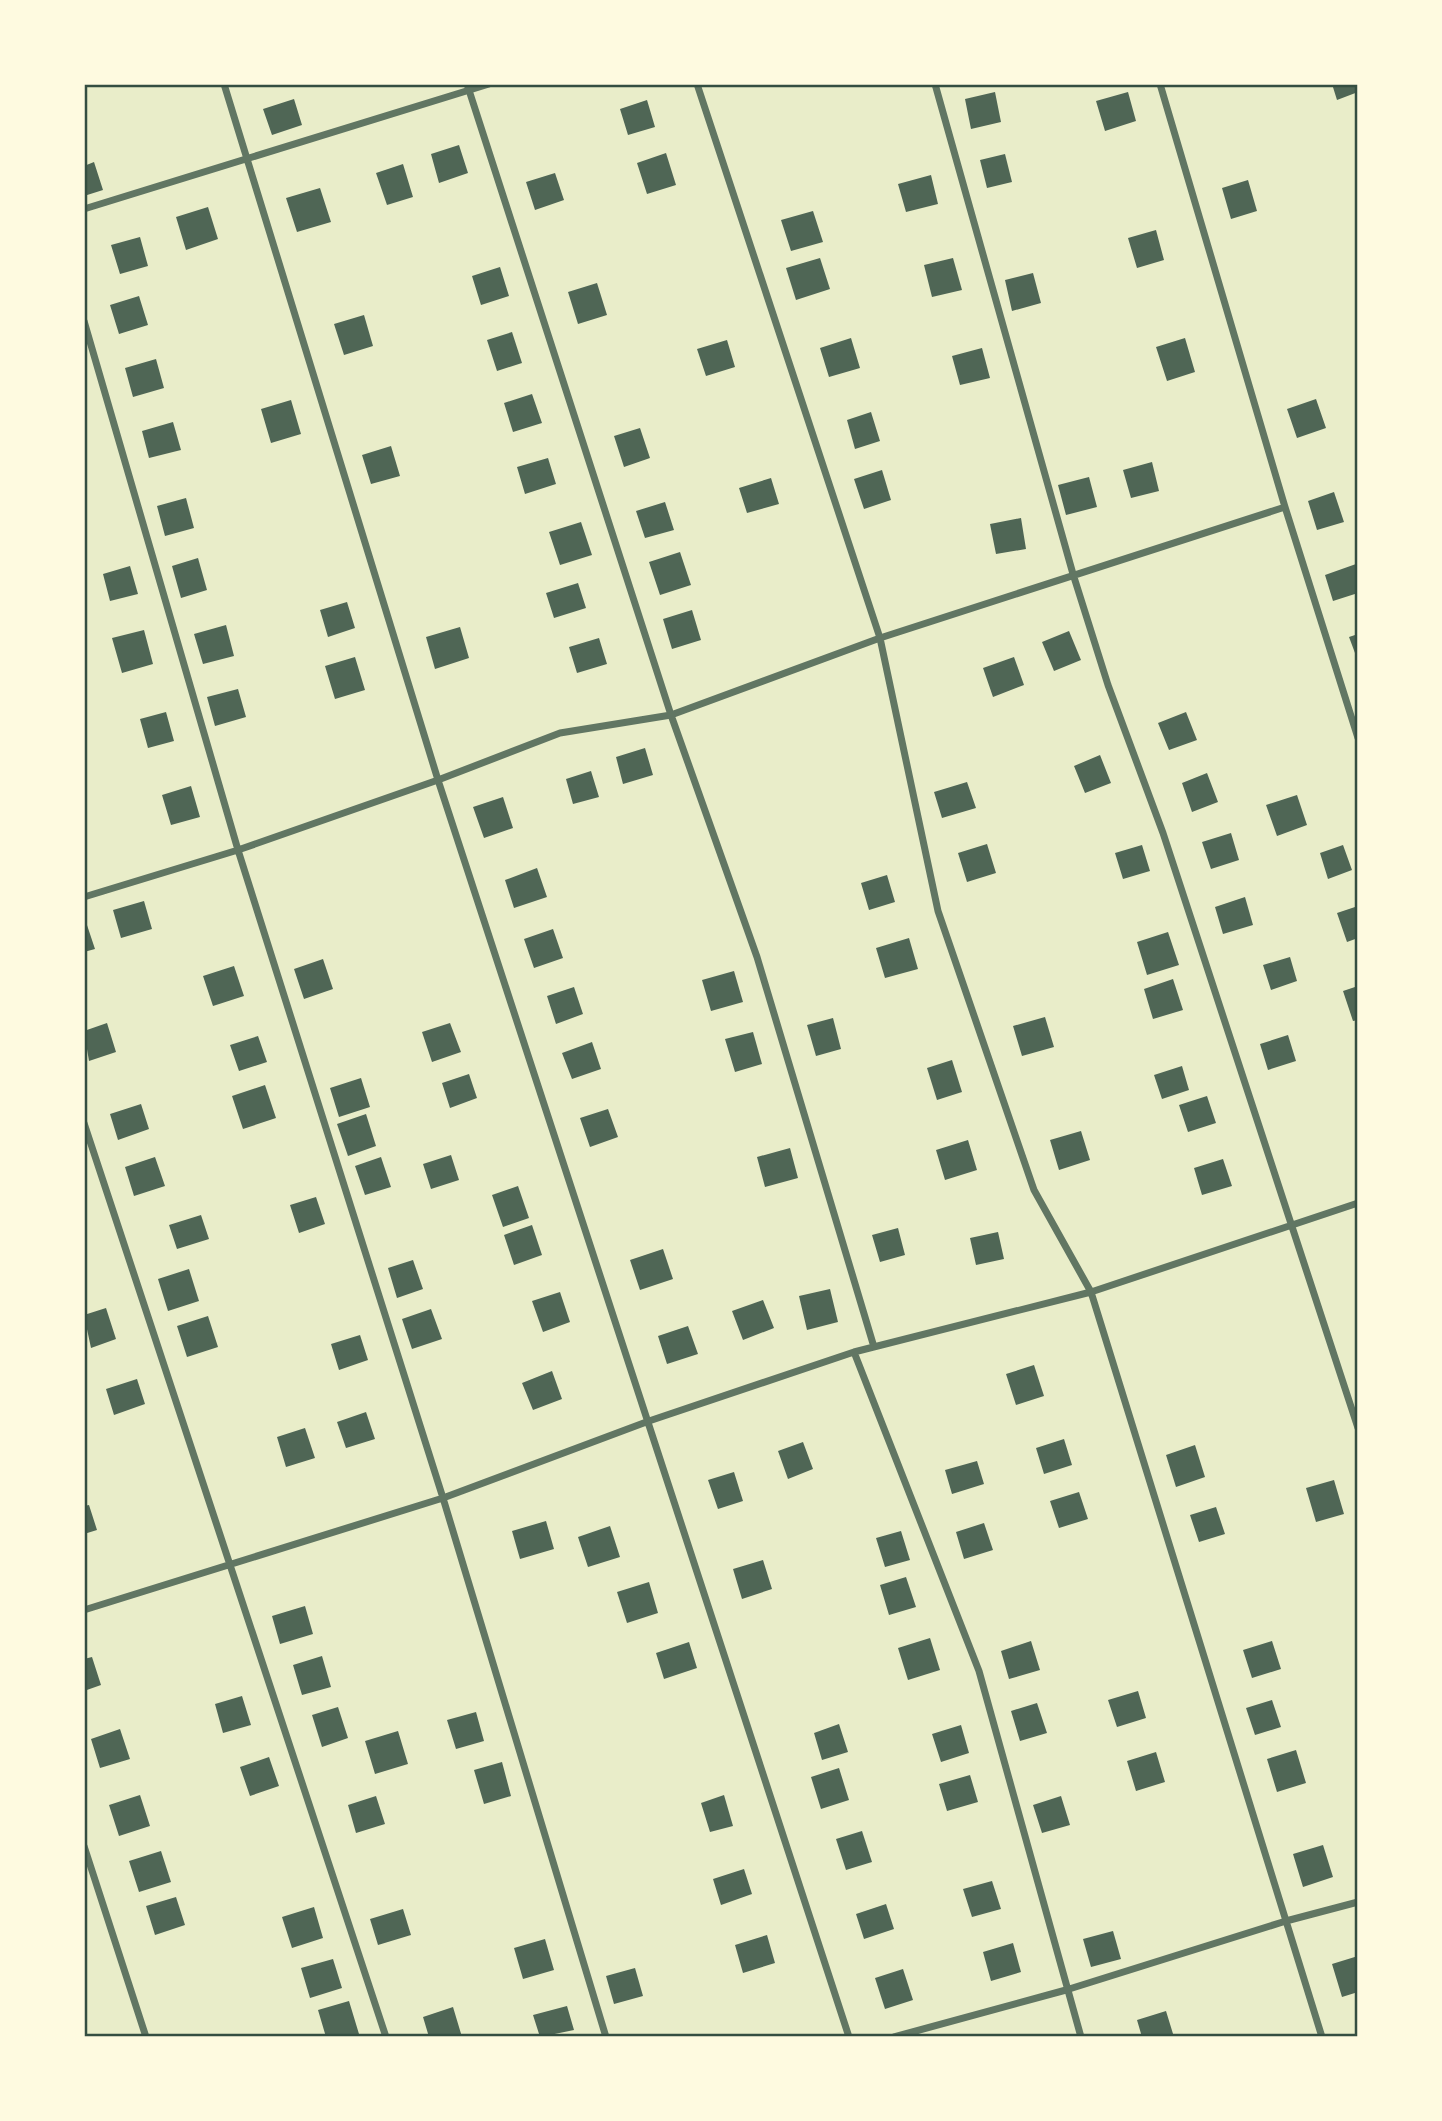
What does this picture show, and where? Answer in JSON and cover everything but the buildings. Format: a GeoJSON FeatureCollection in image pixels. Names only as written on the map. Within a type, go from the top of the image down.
{"type":"FeatureCollection","features":[{"type":"Feature","properties":{"kind":"street"},"geometry":{"type":"LineString","coordinates":[[224,84],[438,780],[849,2037]]}},
{"type":"Feature","properties":{"kind":"street"},"geometry":{"type":"LineString","coordinates":[[84,209],[468,87],[489,84]]}},
{"type":"Feature","properties":{"kind":"street"},"geometry":{"type":"LineString","coordinates":[[697,84],[880,638],[938,911],[1034,1190],[1091,1293],[1322,2037]]}},
{"type":"Feature","properties":{"kind":"street"},"geometry":{"type":"LineString","coordinates":[[935,84],[1073,574],[1108,685],[1167,846],[1358,1428]]}},
{"type":"Feature","properties":{"kind":"street"},"geometry":{"type":"LineString","coordinates":[[1160,84],[1285,507],[1358,738]]}},
{"type":"Feature","properties":{"kind":"street"},"geometry":{"type":"LineString","coordinates":[[468,87],[671,715],[757,957],[874,1347]]}},
{"type":"Feature","properties":{"kind":"street"},"geometry":{"type":"LineString","coordinates":[[84,321],[238,850],[443,1499],[606,2037]]}},
{"type":"Feature","properties":{"kind":"street"},"geometry":{"type":"LineString","coordinates":[[84,897],[238,850],[438,780],[560,733],[671,715],[880,638],[1285,507]]}},
{"type":"Feature","properties":{"kind":"street"},"geometry":{"type":"LineString","coordinates":[[84,1123],[386,2037]]}},
{"type":"Feature","properties":{"kind":"street"},"geometry":{"type":"LineString","coordinates":[[84,1610],[443,1499],[649,1421],[854,1352],[1091,1293],[1358,1203]]}},
{"type":"Feature","properties":{"kind":"street"},"geometry":{"type":"LineString","coordinates":[[854,1352],[979,1671],[1081,2037]]}},
{"type":"Feature","properties":{"kind":"street"},"geometry":{"type":"LineString","coordinates":[[84,1846],[146,2037]]}},
{"type":"Feature","properties":{"kind":"street"},"geometry":{"type":"LineString","coordinates":[[894,2037],[1066,1990],[1286,1921],[1358,1902]]}}]}
